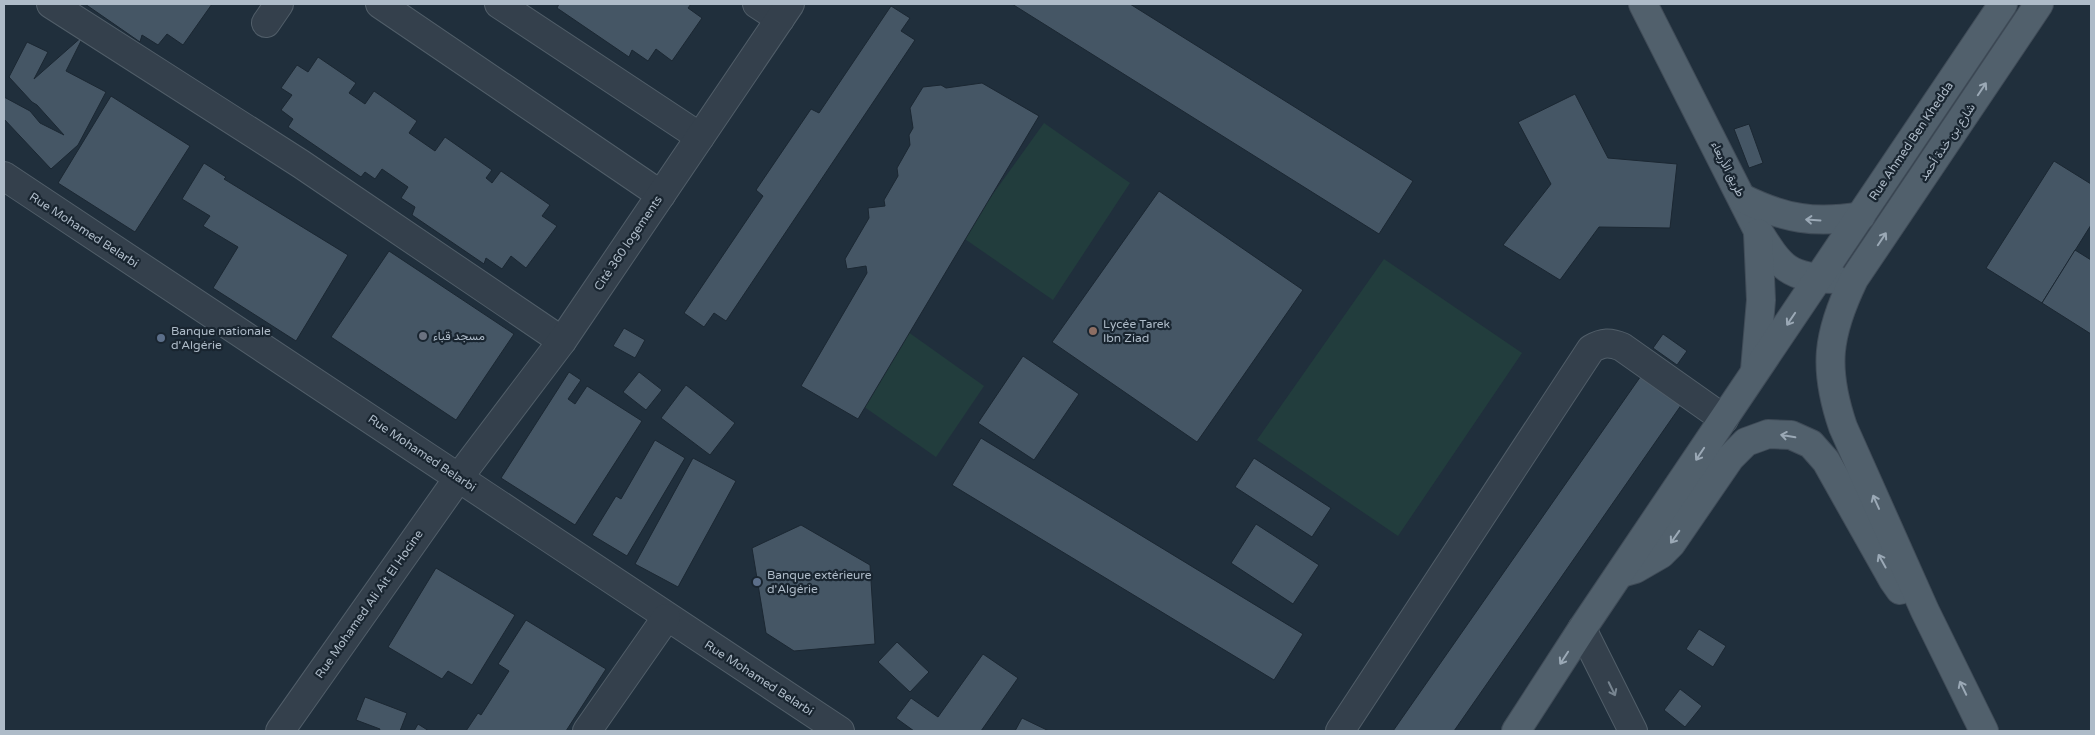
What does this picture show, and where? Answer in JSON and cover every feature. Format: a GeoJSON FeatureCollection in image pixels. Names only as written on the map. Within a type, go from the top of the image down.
{"type":"FeatureCollection","features":[{"type":"Feature","properties":{"kind":"main road","name":"طريق الأربعاء"},"geometry":{"type":"LineString","coordinates":[[1643,4],[1757,229],[1774,256],[1786,268],[1802,276],[1818,279],[1854,279]]}},
{"type":"Feature","properties":{"kind":"main road","name":"Rue Ahmed Ben Khedda"},"geometry":{"type":"LineString","coordinates":[[1516,731],[1582,629],[2003,4]]}},
{"type":"Feature","properties":{"kind":"main road","name":"شارع بن خدة أحمد"},"geometry":{"type":"LineString","coordinates":[[1984,731],[1925,611],[1843,427],[1833,398],[1830,367],[1832,336],[1841,307],[1854,279],[2039,4]]}},
{"type":"Feature","properties":{"kind":"main road"},"geometry":{"type":"LineString","coordinates":[[1742,198],[1788,217],[1812,220],[1837,220],[1861,216]]}},
{"type":"Feature","properties":{"kind":"main road"},"geometry":{"type":"LineString","coordinates":[[1754,374],[1761,300],[1757,229]]}},
{"type":"Feature","properties":{"kind":"main road"},"geometry":{"type":"LineString","coordinates":[[1620,574],[1635,570],[1649,562],[1671,544],[1730,458],[1746,442],[1768,434],[1791,435],[1811,444],[1826,461],[1892,580],[1901,592],[1925,611]]}},
{"type":"Feature","properties":{"kind":"street"},"geometry":{"type":"LineString","coordinates":[[51,4],[301,164],[562,341]]}},
{"type":"Feature","properties":{"kind":"street"},"geometry":{"type":"LineString","coordinates":[[380,4],[661,195]]}},
{"type":"Feature","properties":{"kind":"street"},"geometry":{"type":"LineString","coordinates":[[499,4],[700,137]]}},
{"type":"Feature","properties":{"kind":"street"},"geometry":{"type":"LineString","coordinates":[[757,4],[785,11]]}},
{"type":"Feature","properties":{"kind":"street","name":"Cité 360 logements"},"geometry":{"type":"LineString","coordinates":[[459,477],[562,341],[785,11]]}},
{"type":"Feature","properties":{"kind":"street","name":"Rue Mohamed Belarbi"},"geometry":{"type":"LineString","coordinates":[[4,176],[459,477],[666,618],[840,731]]}},
{"type":"Feature","properties":{"kind":"street"},"geometry":{"type":"LineString","coordinates":[[1340,731],[1591,349],[1601,344],[1612,343],[1622,346],[1724,419]]}},
{"type":"Feature","properties":{"kind":"street","name":"Rue Mohamed Ali Ait El Hocine"},"geometry":{"type":"LineString","coordinates":[[280,731],[459,477]]}},
{"type":"Feature","properties":{"kind":"street"},"geometry":{"type":"LineString","coordinates":[[587,731],[666,618]]}},
{"type":"Feature","properties":{"kind":"street"},"geometry":{"type":"LineString","coordinates":[[1582,629],[1633,731]]}},
{"type":"Feature","properties":{"kind":"green space"},"geometry":{"type":"Polygon","coordinates":[[[1044,123],[1130,183],[1053,300],[962,237],[1044,123]]]}},
{"type":"Feature","properties":{"kind":"green space"},"geometry":{"type":"Polygon","coordinates":[[[1384,259],[1522,353],[1398,536],[1257,440],[1384,259]]]}},
{"type":"Feature","properties":{"kind":"green space"},"geometry":{"type":"Polygon","coordinates":[[[873,307],[984,386],[936,457],[820,376],[873,307]]]}},
{"type":"Feature","properties":{"kind":"building"},"geometry":{"type":"Polygon","coordinates":[[[85,4],[212,4],[183,45],[167,34],[158,45],[142,35],[140,42],[85,4]]]}},
{"type":"Feature","properties":{"kind":"building"},"geometry":{"type":"Polygon","coordinates":[[[559,4],[691,4],[688,8],[702,18],[672,61],[656,49],[648,61],[632,50],[629,57],[557,8],[559,4]]]}},
{"type":"Feature","properties":{"kind":"building"},"geometry":{"type":"Polygon","coordinates":[[[1012,4],[1130,4],[1413,181],[1379,234],[1012,4]]]}},
{"type":"Feature","properties":{"kind":"building"},"geometry":{"type":"Polygon","coordinates":[[[891,6],[910,18],[901,31],[915,40],[726,321],[714,313],[704,327],[684,313],[763,196],[756,190],[811,109],[819,113],[891,6]]]}},
{"type":"Feature","properties":{"kind":"building"},"geometry":{"type":"Polygon","coordinates":[[[84,35],[66,71],[106,92],[78,145],[51,169],[4,119],[4,97],[30,111],[40,123],[64,135],[9,77],[27,42],[48,52],[34,79],[84,35]]]}},
{"type":"Feature","properties":{"kind":"building"},"geometry":{"type":"Polygon","coordinates":[[[318,57],[356,83],[349,93],[365,104],[374,91],[417,121],[409,133],[435,151],[445,137],[492,170],[486,178],[492,183],[501,171],[550,205],[542,216],[557,226],[526,268],[511,256],[502,269],[486,258],[484,264],[412,215],[415,207],[401,198],[408,187],[382,169],[375,179],[365,172],[361,177],[288,127],[293,119],[281,110],[292,95],[281,88],[297,65],[308,72],[318,57]]]}},
{"type":"Feature","properties":{"kind":"building"},"geometry":{"type":"Polygon","coordinates":[[[982,83],[1039,116],[858,419],[801,386],[867,273],[866,266],[847,269],[845,259],[869,218],[868,208],[885,206],[884,200],[898,176],[897,168],[910,145],[909,135],[913,128],[910,108],[923,87],[941,85],[946,88],[982,83]]]}},
{"type":"Feature","properties":{"kind":"building"},"geometry":{"type":"Polygon","coordinates":[[[1575,94],[1608,158],[1677,164],[1670,228],[1599,227],[1560,280],[1503,245],[1551,184],[1518,122],[1575,94]]]}},
{"type":"Feature","properties":{"kind":"building"},"geometry":{"type":"Polygon","coordinates":[[[111,96],[190,146],[135,232],[58,183],[111,96]]]}},
{"type":"Feature","properties":{"kind":"building"},"geometry":{"type":"Polygon","coordinates":[[[1749,124],[1763,163],[1749,168],[1734,129],[1749,124]]]}},
{"type":"Feature","properties":{"kind":"building"},"geometry":{"type":"Polygon","coordinates":[[[2054,161],[2091,184],[2091,225],[2042,303],[1986,268],[2054,161]]]}},
{"type":"Feature","properties":{"kind":"building"},"geometry":{"type":"Polygon","coordinates":[[[204,163],[226,177],[224,179],[348,255],[296,341],[213,288],[238,247],[203,226],[210,216],[182,199],[204,163]]]}},
{"type":"Feature","properties":{"kind":"building"},"geometry":{"type":"Polygon","coordinates":[[[1159,191],[1303,290],[1197,442],[1052,342],[1159,191]]]}},
{"type":"Feature","properties":{"kind":"building"},"geometry":{"type":"Polygon","coordinates":[[[2075,250],[2091,260],[2091,334],[2042,303],[2075,250]]]}},
{"type":"Feature","properties":{"kind":"building","name":"مسجد قباء"},"geometry":{"type":"Polygon","coordinates":[[[389,251],[514,334],[456,420],[331,337],[389,251]]]}},
{"type":"Feature","properties":{"kind":"building"},"geometry":{"type":"Polygon","coordinates":[[[624,328],[645,340],[635,358],[613,346],[624,328]]]}},
{"type":"Feature","properties":{"kind":"building"},"geometry":{"type":"Polygon","coordinates":[[[1663,334],[1687,351],[1677,365],[1653,348],[1663,334]]]}},
{"type":"Feature","properties":{"kind":"building"},"geometry":{"type":"Polygon","coordinates":[[[1023,356],[1079,394],[1034,460],[978,423],[1023,356]]]}},
{"type":"Feature","properties":{"kind":"building"},"geometry":{"type":"Polygon","coordinates":[[[569,372],[581,380],[568,399],[575,404],[587,386],[642,421],[575,525],[501,478],[569,372]]]}},
{"type":"Feature","properties":{"kind":"building"},"geometry":{"type":"Polygon","coordinates":[[[639,372],[662,390],[646,410],[623,392],[639,372]]]}},
{"type":"Feature","properties":{"kind":"building"},"geometry":{"type":"Polygon","coordinates":[[[1643,373],[1684,401],[1454,731],[1393,731],[1643,373]]]}},
{"type":"Feature","properties":{"kind":"building"},"geometry":{"type":"Polygon","coordinates":[[[686,385],[735,423],[710,455],[661,418],[686,385]]]}},
{"type":"Feature","properties":{"kind":"building"},"geometry":{"type":"Polygon","coordinates":[[[981,438],[1303,634],[1274,680],[952,485],[981,438]]]}},
{"type":"Feature","properties":{"kind":"building"},"geometry":{"type":"Polygon","coordinates":[[[655,440],[685,458],[627,556],[592,535],[616,496],[621,499],[655,440]]]}},
{"type":"Feature","properties":{"kind":"building"},"geometry":{"type":"Polygon","coordinates":[[[693,458],[736,481],[678,587],[635,564],[693,458]]]}},
{"type":"Feature","properties":{"kind":"building"},"geometry":{"type":"Polygon","coordinates":[[[1254,458],[1331,508],[1312,537],[1235,487],[1254,458]]]}},
{"type":"Feature","properties":{"kind":"building"},"geometry":{"type":"Polygon","coordinates":[[[1256,524],[1319,565],[1293,604],[1231,563],[1256,524]]]}},
{"type":"Feature","properties":{"kind":"building"},"geometry":{"type":"Polygon","coordinates":[[[801,525],[870,565],[875,644],[794,651],[766,633],[752,548],[801,525]]]}},
{"type":"Feature","properties":{"kind":"building"},"geometry":{"type":"Polygon","coordinates":[[[436,568],[515,615],[472,685],[448,671],[442,679],[388,647],[436,568]]]}},
{"type":"Feature","properties":{"kind":"building"},"geometry":{"type":"Polygon","coordinates":[[[526,620],[606,669],[566,731],[466,731],[478,713],[481,715],[509,671],[498,664],[526,620]]]}},
{"type":"Feature","properties":{"kind":"building"},"geometry":{"type":"Polygon","coordinates":[[[1699,629],[1726,646],[1713,667],[1686,649],[1699,629]]]}},
{"type":"Feature","properties":{"kind":"building"},"geometry":{"type":"Polygon","coordinates":[[[897,642],[929,672],[910,692],[878,662],[897,642]]]}},
{"type":"Feature","properties":{"kind":"building"},"geometry":{"type":"Polygon","coordinates":[[[983,654],[1018,678],[981,731],[914,731],[896,718],[911,698],[938,717],[983,654]]]}},
{"type":"Feature","properties":{"kind":"building"},"geometry":{"type":"Polygon","coordinates":[[[1680,689],[1702,706],[1685,727],[1664,710],[1680,689]]]}},
{"type":"Feature","properties":{"kind":"building"},"geometry":{"type":"Polygon","coordinates":[[[365,697],[407,713],[400,731],[379,731],[380,729],[356,720],[365,697]]]}},
{"type":"Feature","properties":{"kind":"building"},"geometry":{"type":"Polygon","coordinates":[[[1022,718],[1049,731],[1015,731],[1022,718]]]}},
{"type":"Feature","properties":{"kind":"building"},"geometry":{"type":"Polygon","coordinates":[[[418,724],[429,731],[414,731],[418,724]]]}},
{"type":"Feature","properties":{"kind":"place","name":"Lycée Tarek Ibn Ziad"},"geometry":{"type":"Point","coordinates":[1093,331]}},
{"type":"Feature","properties":{"kind":"place","name":"مسجد قباء"},"geometry":{"type":"Point","coordinates":[423,336]}},
{"type":"Feature","properties":{"kind":"place","name":"Banque nationale d'Algérie"},"geometry":{"type":"Point","coordinates":[161,338]}},
{"type":"Feature","properties":{"kind":"place","name":"Banque extérieure d'Algérie"},"geometry":{"type":"Point","coordinates":[757,582]}}]}
